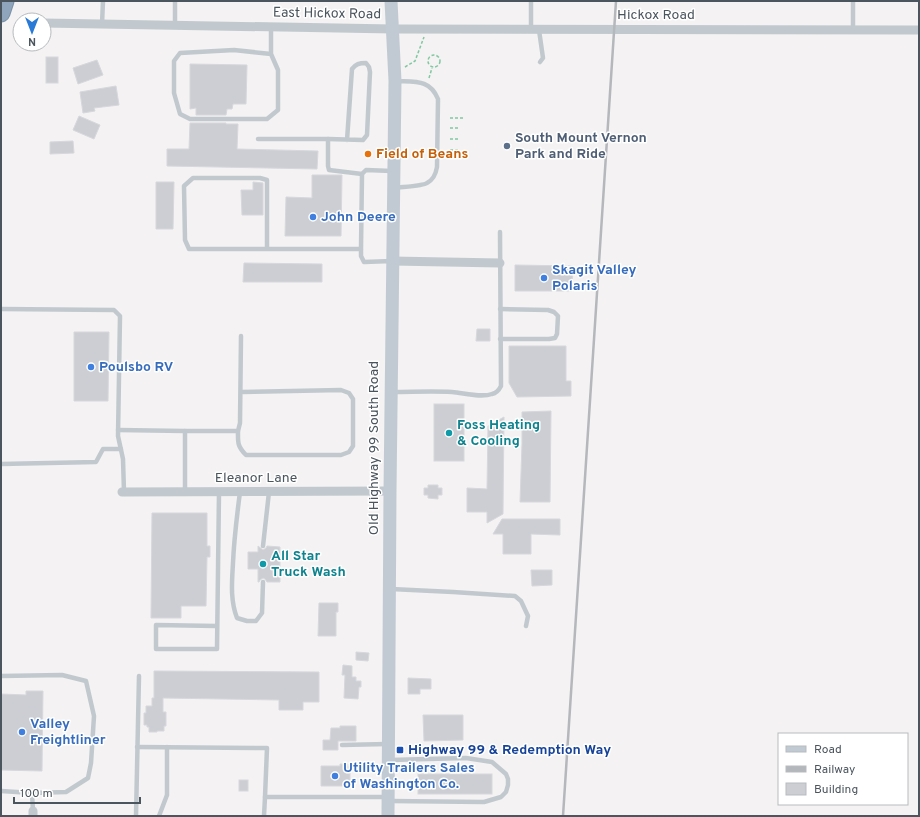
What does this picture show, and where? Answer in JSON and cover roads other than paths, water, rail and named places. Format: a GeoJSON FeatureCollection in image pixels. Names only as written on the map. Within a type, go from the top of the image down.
{"type":"FeatureCollection","features":[{"type":"Feature","properties":{"kind":"highway"},"geometry":{"type":"LineString","coordinates":[[1,13],[5,1]]}},
{"type":"Feature","properties":{"kind":"street"},"geometry":{"type":"LineString","coordinates":[[391,1],[393,29]]}},
{"type":"Feature","properties":{"kind":"street","name":"East Hickox Road"},"geometry":{"type":"LineString","coordinates":[[52,23],[393,29]]}},
{"type":"Feature","properties":{"kind":"street","name":"Hickox Road"},"geometry":{"type":"LineString","coordinates":[[393,29],[919,30]]}},
{"type":"Feature","properties":{"kind":"street","name":"Old Highway 99 South Road"},"geometry":{"type":"LineString","coordinates":[[388,816],[394,81],[393,29]]}},
{"type":"Feature","properties":{"kind":"street"},"geometry":{"type":"LineString","coordinates":[[392,261],[500,262]]}},
{"type":"Feature","properties":{"kind":"street","name":"Eleanor Lane"},"geometry":{"type":"LineString","coordinates":[[123,492],[390,491]]}},
{"type":"Feature","properties":{"kind":"lane"},"geometry":{"type":"LineString","coordinates":[[102,1],[102,24]]}},
{"type":"Feature","properties":{"kind":"lane"},"geometry":{"type":"LineString","coordinates":[[175,1],[175,25]]}},
{"type":"Feature","properties":{"kind":"lane"},"geometry":{"type":"LineString","coordinates":[[531,1],[535,30],[543,58],[540,62]]}},
{"type":"Feature","properties":{"kind":"lane"},"geometry":{"type":"LineString","coordinates":[[853,1],[853,30]]}},
{"type":"Feature","properties":{"kind":"lane"},"geometry":{"type":"LineString","coordinates":[[271,54],[234,50],[180,53],[174,61],[174,92],[180,114],[190,119],[267,119],[278,110],[278,70],[271,54],[272,27]]}},
{"type":"Feature","properties":{"kind":"lane"},"geometry":{"type":"LineString","coordinates":[[258,139],[328,139],[346,140],[363,140],[367,135],[370,72],[366,63],[359,63],[352,69],[346,140]]}},
{"type":"Feature","properties":{"kind":"lane"},"geometry":{"type":"LineString","coordinates":[[393,188],[427,184],[432,179],[436,173],[437,167],[438,129],[438,99],[435,91],[420,82],[394,81]]}},
{"type":"Feature","properties":{"kind":"lane"},"geometry":{"type":"LineString","coordinates":[[328,139],[329,170],[362,174]]}},
{"type":"Feature","properties":{"kind":"lane"},"geometry":{"type":"LineString","coordinates":[[392,261],[364,262],[361,256],[361,249],[362,174],[366,170],[393,171]]}},
{"type":"Feature","properties":{"kind":"lane"},"geometry":{"type":"LineString","coordinates":[[267,249],[267,180],[260,178],[194,178],[184,186],[185,240],[189,249],[267,249],[361,249]]}},
{"type":"Feature","properties":{"kind":"lane"},"geometry":{"type":"LineString","coordinates":[[391,392],[461,392],[481,396],[493,394],[499,390],[500,232]]}},
{"type":"Feature","properties":{"kind":"lane"},"geometry":{"type":"LineString","coordinates":[[1,309],[114,310],[120,316],[118,436],[123,459],[123,492]]}},
{"type":"Feature","properties":{"kind":"lane"},"geometry":{"type":"LineString","coordinates":[[500,309],[548,310],[554,312],[558,316],[557,334],[555,338],[500,339]]}},
{"type":"Feature","properties":{"kind":"lane"},"geometry":{"type":"LineString","coordinates":[[240,392],[341,390],[349,393],[353,399],[353,446],[349,452],[341,455],[246,455],[240,450],[238,444],[238,431],[240,422],[240,392],[241,336]]}},
{"type":"Feature","properties":{"kind":"lane"},"geometry":{"type":"LineString","coordinates":[[118,430],[238,431]]}},
{"type":"Feature","properties":{"kind":"lane"},"geometry":{"type":"LineString","coordinates":[[185,431],[186,492]]}},
{"type":"Feature","properties":{"kind":"lane"},"geometry":{"type":"LineString","coordinates":[[1,464],[96,462],[103,449],[121,449]]}},
{"type":"Feature","properties":{"kind":"lane"},"geometry":{"type":"LineString","coordinates":[[217,626],[156,625],[156,649],[217,649],[219,492]]}},
{"type":"Feature","properties":{"kind":"lane"},"geometry":{"type":"LineString","coordinates":[[240,492],[232,582],[233,608],[237,618],[247,621],[256,621],[262,613],[263,582]]}},
{"type":"Feature","properties":{"kind":"lane"},"geometry":{"type":"LineString","coordinates":[[263,546],[269,492]]}},
{"type":"Feature","properties":{"kind":"lane"},"geometry":{"type":"LineString","coordinates":[[390,589],[515,596],[521,601],[528,616],[526,626]]}},
{"type":"Feature","properties":{"kind":"lane"},"geometry":{"type":"LineString","coordinates":[[1,676],[62,675],[86,680],[94,716],[92,763],[88,778],[66,792],[32,793],[1,791]]}},
{"type":"Feature","properties":{"kind":"lane"},"geometry":{"type":"LineString","coordinates":[[136,816],[138,676]]}},
{"type":"Feature","properties":{"kind":"lane"},"geometry":{"type":"LineString","coordinates":[[342,745],[389,744]]}},
{"type":"Feature","properties":{"kind":"lane"},"geometry":{"type":"LineString","coordinates":[[138,747],[267,748],[264,816]]}},
{"type":"Feature","properties":{"kind":"lane"},"geometry":{"type":"LineString","coordinates":[[160,816],[167,795],[167,747]]}},
{"type":"Feature","properties":{"kind":"lane"},"geometry":{"type":"LineString","coordinates":[[265,797],[484,802],[500,797],[506,792],[508,785],[506,774],[492,762],[466,758],[389,760]]}},
{"type":"Feature","properties":{"kind":"lane"},"geometry":{"type":"LineString","coordinates":[[32,793],[33,813]]}},
{"type":"Feature","properties":{"kind":"railway"},"geometry":{"type":"LineString","coordinates":[[563,816],[616,1]]}},
{"type":"Feature","properties":{"kind":"place","name":"South Mount Vernon Park and Ride"},"geometry":{"type":"Point","coordinates":[507,146]}},
{"type":"Feature","properties":{"kind":"place","name":"Field of Beans"},"geometry":{"type":"Point","coordinates":[368,154]}},
{"type":"Feature","properties":{"kind":"place","name":"John Deere"},"geometry":{"type":"Point","coordinates":[313,217]}},
{"type":"Feature","properties":{"kind":"place","name":"Skagit Valley Polaris"},"geometry":{"type":"Point","coordinates":[544,278]}},
{"type":"Feature","properties":{"kind":"place","name":"Poulsbo RV"},"geometry":{"type":"Point","coordinates":[91,367]}},
{"type":"Feature","properties":{"kind":"place","name":"Foss Heating & Cooling"},"geometry":{"type":"Point","coordinates":[449,433]}},
{"type":"Feature","properties":{"kind":"place","name":"All Star Truck Wash"},"geometry":{"type":"Point","coordinates":[263,564]}},
{"type":"Feature","properties":{"kind":"place","name":"Valley Freightliner"},"geometry":{"type":"Point","coordinates":[22,732]}},
{"type":"Feature","properties":{"kind":"place","name":"Highway 99 & Redemption Way"},"geometry":{"type":"Point","coordinates":[400,750]}},
{"type":"Feature","properties":{"kind":"place","name":"Utility Trailers Sales of Washington Co."},"geometry":{"type":"Point","coordinates":[335,776]}}]}
